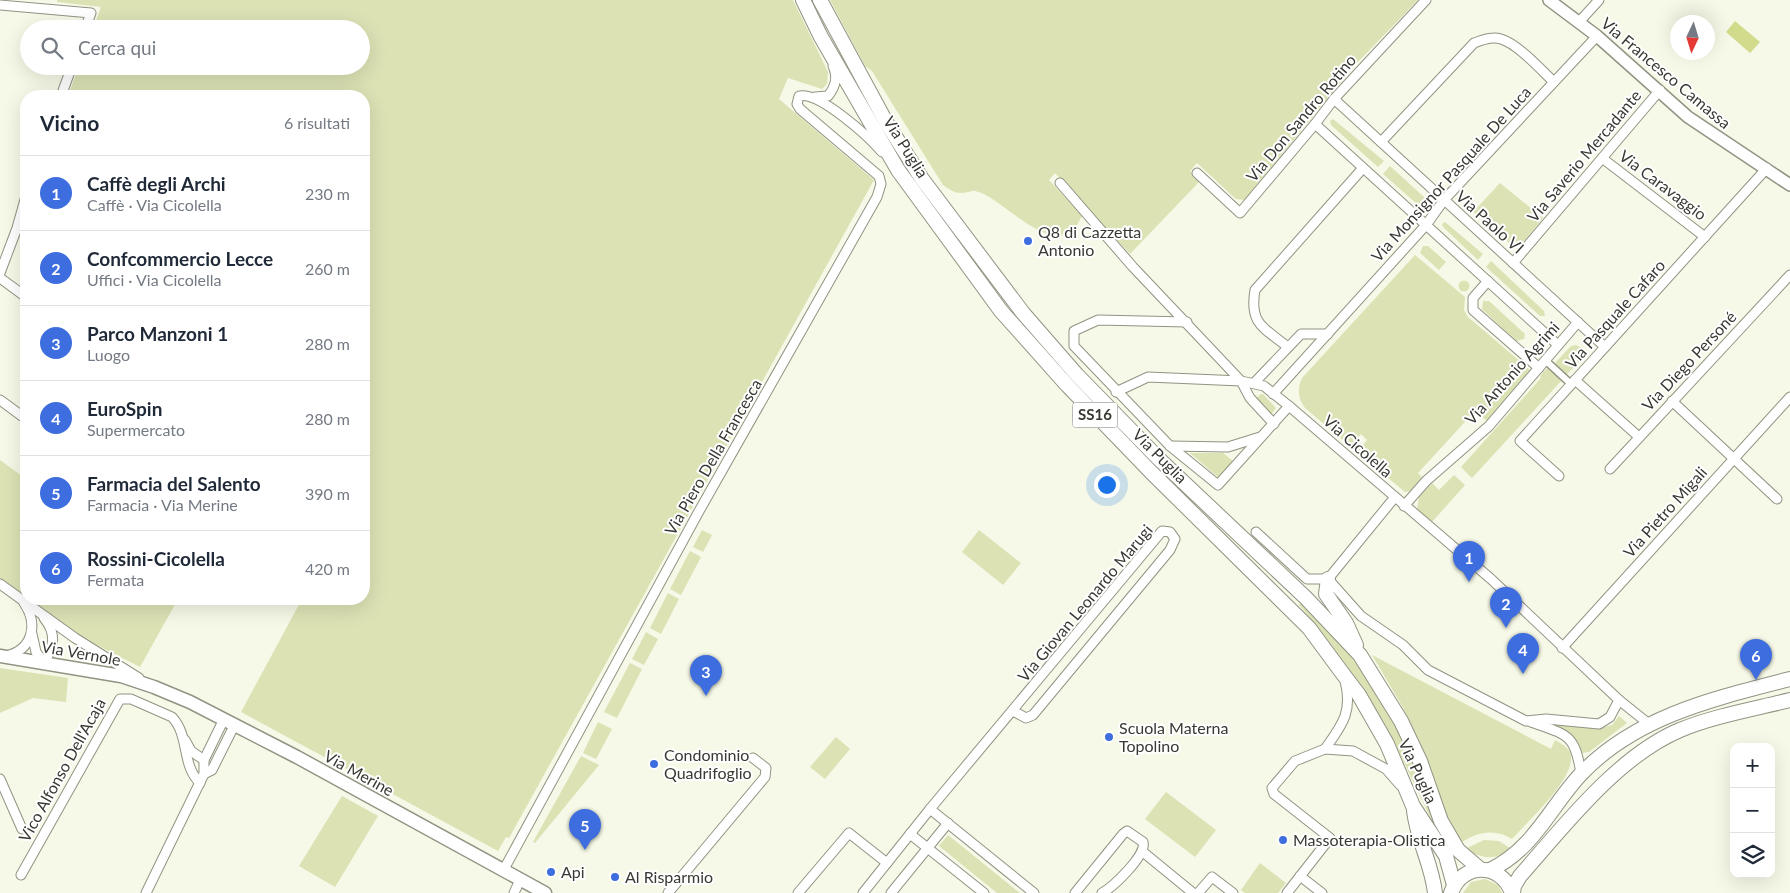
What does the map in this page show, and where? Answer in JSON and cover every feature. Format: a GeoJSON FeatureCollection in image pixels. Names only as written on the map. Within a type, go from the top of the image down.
{"type":"FeatureCollection","features":[{"type":"Feature","properties":{"kind":"main road","name":"Via Puglia"},"geometry":{"type":"LineString","coordinates":[[803,0],[821,38],[898,170],[949,243],[1020,333],[1066,385],[1150,471],[1309,628],[1359,695],[1387,744],[1413,806],[1446,856],[1453,889]]}},
{"type":"Feature","properties":{"kind":"main road","name":"Via Puglia"},"geometry":{"type":"LineString","coordinates":[[820,0],[886,122],[922,179],[1022,313],[1077,375],[1160,460],[1306,598],[1360,655],[1401,721],[1420,761],[1441,822],[1458,850],[1485,869],[1501,875],[1509,884],[1513,893]]}},
{"type":"Feature","properties":{"kind":"main road"},"geometry":{"type":"LineString","coordinates":[[1328,579],[1326,594],[1346,623],[1360,655]]}},
{"type":"Feature","properties":{"kind":"main road","name":"Via Vernole"},"geometry":{"type":"LineString","coordinates":[[2,656],[121,676],[154,687]]}},
{"type":"Feature","properties":{"kind":"main road"},"geometry":{"type":"LineString","coordinates":[[1453,889],[1470,871],[1485,869],[1519,851],[1550,816],[1580,774],[1604,754],[1649,724],[1700,704],[1790,680]]}},
{"type":"Feature","properties":{"kind":"main road","name":"Via Merine"},"geometry":{"type":"LineString","coordinates":[[154,687],[230,721],[545,893]]}},
{"type":"Feature","properties":{"kind":"main road"},"geometry":{"type":"LineString","coordinates":[[1513,893],[1514,886],[1520,876],[1575,814],[1625,764],[1655,743],[1680,730],[1790,700]]}},
{"type":"Feature","properties":{"kind":"main road","name":"SS16"},"geometry":{"type":"LineString","coordinates":[[1413,806],[1416,831],[1429,865],[1435,893]]}},
{"type":"Feature","properties":{"kind":"street","name":"Via Don Sandro Rotino"},"geometry":{"type":"LineString","coordinates":[[1197,174],[1240,213],[1334,99],[1426,0]]}},
{"type":"Feature","properties":{"kind":"street","name":"Via Francesco Camassa"},"geometry":{"type":"LineString","coordinates":[[1549,0],[1598,36],[1688,117],[1730,147],[1767,168],[1790,185]]}},
{"type":"Feature","properties":{"kind":"street"},"geometry":{"type":"LineString","coordinates":[[1579,22],[1599,0]]}},
{"type":"Feature","properties":{"kind":"street"},"geometry":{"type":"LineString","coordinates":[[0,5],[91,13],[88,20]]}},
{"type":"Feature","properties":{"kind":"street","name":"Via Monsignor Pasquale De Luca"},"geometry":{"type":"LineString","coordinates":[[1273,394],[1426,225],[1444,200],[1598,36]]}},
{"type":"Feature","properties":{"kind":"street","name":"Via Piero Della Francesca"},"geometry":{"type":"LineString","coordinates":[[503,871],[698,513],[877,197],[881,184],[878,176],[796,104],[799,96],[806,94],[815,97],[828,96],[834,88],[836,74],[821,38]]}},
{"type":"Feature","properties":{"kind":"street"},"geometry":{"type":"LineString","coordinates":[[1381,142],[1474,43],[1486,38],[1500,38],[1510,43],[1554,82]]}},
{"type":"Feature","properties":{"kind":"street"},"geometry":{"type":"LineString","coordinates":[[63,90],[69,75]]}},
{"type":"Feature","properties":{"kind":"street","name":"Via Saverio Mercadante"},"geometry":{"type":"LineString","coordinates":[[1513,263],[1660,90]]}},
{"type":"Feature","properties":{"kind":"street"},"geometry":{"type":"LineString","coordinates":[[815,97],[871,140],[898,170]]}},
{"type":"Feature","properties":{"kind":"street","name":"Via Paolo VI"},"geometry":{"type":"LineString","coordinates":[[1334,99],[1605,347]]}},
{"type":"Feature","properties":{"kind":"street"},"geometry":{"type":"LineString","coordinates":[[1315,124],[1558,345]]}},
{"type":"Feature","properties":{"kind":"street","name":"Via Caravaggio"},"geometry":{"type":"LineString","coordinates":[[1602,158],[1705,236]]}},
{"type":"Feature","properties":{"kind":"street"},"geometry":{"type":"LineString","coordinates":[[1288,347],[1256,321],[1252,305],[1255,290],[1363,168]]}},
{"type":"Feature","properties":{"kind":"street","name":"Via Pasquale Cafaro"},"geometry":{"type":"LineString","coordinates":[[1559,476],[1520,441],[1767,168]]}},
{"type":"Feature","properties":{"kind":"street"},"geometry":{"type":"LineString","coordinates":[[1060,183],[1133,267],[1241,381],[1250,398],[1274,424]]}},
{"type":"Feature","properties":{"kind":"street"},"geometry":{"type":"LineString","coordinates":[[0,273],[20,217]]}},
{"type":"Feature","properties":{"kind":"street","name":"Via Diego Personé"},"geometry":{"type":"LineString","coordinates":[[1610,469],[1790,275]]}},
{"type":"Feature","properties":{"kind":"street"},"geometry":{"type":"LineString","coordinates":[[0,278],[20,293]]}},
{"type":"Feature","properties":{"kind":"street"},"geometry":{"type":"LineString","coordinates":[[1488,281],[1473,298],[1473,310],[1539,368]]}},
{"type":"Feature","properties":{"kind":"street"},"geometry":{"type":"LineString","coordinates":[[1187,322],[1098,320],[1074,331],[1074,346],[1116,392],[1170,446],[1218,485],[1289,406]]}},
{"type":"Feature","properties":{"kind":"street","name":"Via Antonio Agrimi"},"geometry":{"type":"LineString","coordinates":[[1404,506],[1426,481],[1489,426],[1578,322]]}},
{"type":"Feature","properties":{"kind":"street"},"geometry":{"type":"LineString","coordinates":[[1250,398],[1288,347],[1301,334],[1328,334]]}},
{"type":"Feature","properties":{"kind":"street"},"geometry":{"type":"LineString","coordinates":[[1546,360],[1639,437]]}},
{"type":"Feature","properties":{"kind":"street"},"geometry":{"type":"LineString","coordinates":[[1116,392],[1148,377],[1241,381],[1259,384]]}},
{"type":"Feature","properties":{"kind":"street","name":"Via Cicolella"},"geometry":{"type":"LineString","coordinates":[[1259,384],[1289,406],[1491,579],[1562,648],[1619,700],[1649,724]]}},
{"type":"Feature","properties":{"kind":"street","name":"Via Pietro Migali"},"geometry":{"type":"LineString","coordinates":[[1562,648],[1790,398]]}},
{"type":"Feature","properties":{"kind":"street"},"geometry":{"type":"LineString","coordinates":[[0,400],[20,415]]}},
{"type":"Feature","properties":{"kind":"street"},"geometry":{"type":"LineString","coordinates":[[1672,401],[1777,499]]}},
{"type":"Feature","properties":{"kind":"street"},"geometry":{"type":"LineString","coordinates":[[1170,446],[1228,447],[1262,437]]}},
{"type":"Feature","properties":{"kind":"street"},"geometry":{"type":"LineString","coordinates":[[1328,579],[1394,497]]}},
{"type":"Feature","properties":{"kind":"street","name":"Via Giovan Leonardo Marugi"},"geometry":{"type":"LineString","coordinates":[[869,891],[887,863],[930,809],[1162,531],[1170,532],[1175,539],[1170,550],[1033,715],[1026,718],[1013,711]]}},
{"type":"Feature","properties":{"kind":"street"},"geometry":{"type":"LineString","coordinates":[[1256,532],[1308,579],[1328,579],[1362,616],[1398,641],[1428,670],[1526,721],[1565,734],[1577,750],[1580,774]]}},
{"type":"Feature","properties":{"kind":"street"},"geometry":{"type":"LineString","coordinates":[[0,584],[20,598]]}},
{"type":"Feature","properties":{"kind":"street"},"geometry":{"type":"LineString","coordinates":[[25,605],[31,615],[32,634],[36,652],[44,663],[54,642],[52,632],[39,612]]}},
{"type":"Feature","properties":{"kind":"street"},"geometry":{"type":"LineString","coordinates":[[29,605],[75,638],[154,687]]}},
{"type":"Feature","properties":{"kind":"street"},"geometry":{"type":"LineString","coordinates":[[2,656],[21,650],[32,634]]}},
{"type":"Feature","properties":{"kind":"street"},"geometry":{"type":"LineString","coordinates":[[1075,636],[1088,649]]}},
{"type":"Feature","properties":{"kind":"street"},"geometry":{"type":"LineString","coordinates":[[1325,749],[1344,721],[1349,696],[1343,674]]}},
{"type":"Feature","properties":{"kind":"street","name":"Vico Alfonso Dell'Acaja"},"geometry":{"type":"LineString","coordinates":[[21,875],[120,699],[131,700],[172,717],[180,728],[190,770],[200,783]]}},
{"type":"Feature","properties":{"kind":"street"},"geometry":{"type":"LineString","coordinates":[[1526,721],[1546,719],[1599,724],[1610,717],[1619,700]]}},
{"type":"Feature","properties":{"kind":"street"},"geometry":{"type":"LineString","coordinates":[[146,893],[204,774],[204,760],[230,721]]}},
{"type":"Feature","properties":{"kind":"street"},"geometry":{"type":"LineString","coordinates":[[204,774],[212,770],[230,721]]}},
{"type":"Feature","properties":{"kind":"street","name":"Vico Alfonso Dell'Acaja"},"geometry":{"type":"LineString","coordinates":[[183,738],[191,751],[204,760]]}},
{"type":"Feature","properties":{"kind":"street"},"geometry":{"type":"LineString","coordinates":[[1286,893],[1330,838],[1274,794],[1272,788],[1295,761],[1325,749],[1353,751],[1386,769],[1407,793]]}},
{"type":"Feature","properties":{"kind":"street"},"geometry":{"type":"LineString","coordinates":[[668,893],[765,777],[766,768],[753,758]]}},
{"type":"Feature","properties":{"kind":"street"},"geometry":{"type":"LineString","coordinates":[[0,779],[22,830]]}},
{"type":"Feature","properties":{"kind":"street"},"geometry":{"type":"LineString","coordinates":[[930,809],[1034,893]]}},
{"type":"Feature","properties":{"kind":"street"},"geometry":{"type":"LineString","coordinates":[[891,893],[948,823]]}},
{"type":"Feature","properties":{"kind":"street"},"geometry":{"type":"LineString","coordinates":[[1075,893],[1127,831],[1144,842],[1143,852],[1111,888],[1102,893]]}},
{"type":"Feature","properties":{"kind":"street"},"geometry":{"type":"LineString","coordinates":[[798,893],[849,833],[887,863]]}},
{"type":"Feature","properties":{"kind":"street"},"geometry":{"type":"LineString","coordinates":[[910,834],[984,893]]}},
{"type":"Feature","properties":{"kind":"street"},"geometry":{"type":"LineString","coordinates":[[1143,852],[1193,893]]}},
{"type":"Feature","properties":{"kind":"street"},"geometry":{"type":"LineString","coordinates":[[1300,876],[1322,893]]}},
{"type":"Feature","properties":{"kind":"street"},"geometry":{"type":"LineString","coordinates":[[1198,893],[1212,877],[1233,893]]}},
{"type":"Feature","properties":{"kind":"street"},"geometry":{"type":"LineString","coordinates":[[514,893],[520,880]]}},
{"type":"Feature","properties":{"kind":"shaded area"},"geometry":{"type":"Polygon","coordinates":[[[57,0],[793,0],[828,72],[827,84],[822,89],[788,78],[779,99],[874,180],[509,838],[506,837],[498,851],[241,712],[299,605],[370,605],[370,90],[70,90],[76,75],[370,75],[370,20],[96,20],[101,7],[57,2],[57,0]]]}},
{"type":"Feature","properties":{"kind":"shaded area"},"geometry":{"type":"Polygon","coordinates":[[[830,0],[1418,0],[1355,65],[1244,200],[1236,199],[1197,163],[1190,171],[1200,181],[1130,254],[1055,173],[1049,180],[1082,216],[1071,232],[1060,236],[1048,234],[1035,228],[985,195],[974,191],[958,193],[943,185],[872,71],[865,66],[830,0]]]}},
{"type":"Feature","properties":{"kind":"shaded area"},"geometry":{"type":"Polygon","coordinates":[[[1735,21],[1760,42],[1750,53],[1726,32],[1735,21]]]}},
{"type":"Feature","properties":{"kind":"shaded area"},"geometry":{"type":"Polygon","coordinates":[[[1333,119],[1384,161],[1378,167],[1331,125],[1330,121],[1333,119]]]}},
{"type":"Feature","properties":{"kind":"shaded area"},"geometry":{"type":"Polygon","coordinates":[[[1390,166],[1425,198],[1422,205],[1417,204],[1383,174],[1390,166]]]}},
{"type":"Feature","properties":{"kind":"shaded area"},"geometry":{"type":"Polygon","coordinates":[[[1500,183],[1543,218],[1517,250],[1473,212],[1500,183]]]}},
{"type":"Feature","properties":{"kind":"shaded area"},"geometry":{"type":"Polygon","coordinates":[[[1445,222],[1483,254],[1478,260],[1443,227],[1442,224],[1445,222]]]}},
{"type":"Feature","properties":{"kind":"shaded area"},"geometry":{"type":"Polygon","coordinates":[[[1423,246],[1428,246],[1446,262],[1439,270],[1420,253],[1423,246]]]}},
{"type":"Feature","properties":{"kind":"shaded area"},"geometry":{"type":"Polygon","coordinates":[[[1415,255],[1465,297],[1464,310],[1468,317],[1530,370],[1487,421],[1475,411],[1418,473],[1422,477],[1410,491],[1405,492],[1357,452],[1367,440],[1361,434],[1350,446],[1305,408],[1299,390],[1302,378],[1415,255]]]}},
{"type":"Feature","properties":{"kind":"shaded area"},"geometry":{"type":"Polygon","coordinates":[[[1491,261],[1544,311],[1545,316],[1540,316],[1486,267],[1491,261]]]}},
{"type":"Feature","properties":{"kind":"shaded area"},"geometry":{"type":"Polygon","coordinates":[[[1462,281],[1466,281],[1469,286],[1468,290],[1462,291],[1459,288],[1459,284],[1462,281]]]}},
{"type":"Feature","properties":{"kind":"shaded area"},"geometry":{"type":"Polygon","coordinates":[[[1483,301],[1489,301],[1525,334],[1524,339],[1516,341],[1482,309],[1483,301]]]}},
{"type":"Feature","properties":{"kind":"shaded area"},"geometry":{"type":"Polygon","coordinates":[[[1576,345],[1583,349],[1584,357],[1566,375],[1554,364],[1571,346],[1576,345]]]}},
{"type":"Feature","properties":{"kind":"shaded area"},"geometry":{"type":"Polygon","coordinates":[[[1548,367],[1562,380],[1472,478],[1461,467],[1541,378],[1540,376],[1548,367]]]}},
{"type":"Feature","properties":{"kind":"shaded area"},"geometry":{"type":"Polygon","coordinates":[[[1261,394],[1276,408],[1270,416],[1255,399],[1261,394]]]}},
{"type":"Feature","properties":{"kind":"shaded area"},"geometry":{"type":"Polygon","coordinates":[[[1190,453],[1223,453],[1233,461],[1218,477],[1190,453]]]}},
{"type":"Feature","properties":{"kind":"shaded area"},"geometry":{"type":"Polygon","coordinates":[[[0,460],[20,475],[20,594],[0,579],[0,460]]]}},
{"type":"Feature","properties":{"kind":"shaded area"},"geometry":{"type":"Polygon","coordinates":[[[1454,475],[1465,485],[1432,522],[1417,510],[1419,497],[1432,483],[1439,490],[1454,475]]]}},
{"type":"Feature","properties":{"kind":"shaded area"},"geometry":{"type":"Polygon","coordinates":[[[702,530],[712,535],[703,552],[693,547],[702,530]]]}},
{"type":"Feature","properties":{"kind":"shaded area"},"geometry":{"type":"Polygon","coordinates":[[[979,530],[1021,563],[1003,585],[962,552],[979,530]]]}},
{"type":"Feature","properties":{"kind":"shaded area"},"geometry":{"type":"Polygon","coordinates":[[[690,551],[701,557],[681,595],[670,589],[690,551]]]}},
{"type":"Feature","properties":{"kind":"shaded area"},"geometry":{"type":"Polygon","coordinates":[[[668,593],[679,599],[661,634],[650,628],[668,593]]]}},
{"type":"Feature","properties":{"kind":"shaded area"},"geometry":{"type":"Polygon","coordinates":[[[1300,603],[1344,648],[1382,699],[1409,749],[1451,847],[1448,848],[1439,833],[1376,710],[1356,678],[1299,605],[1300,603]]]}},
{"type":"Feature","properties":{"kind":"shaded area"},"geometry":{"type":"Polygon","coordinates":[[[36,605],[175,605],[140,667],[81,637],[36,605]]]}},
{"type":"Feature","properties":{"kind":"shaded area"},"geometry":{"type":"Polygon","coordinates":[[[646,632],[658,639],[644,665],[632,659],[646,632]]]}},
{"type":"Feature","properties":{"kind":"shaded area"},"geometry":{"type":"Polygon","coordinates":[[[1372,655],[1551,749],[1555,740],[1569,751],[1571,756],[1570,766],[1558,788],[1512,839],[1499,833],[1486,833],[1473,836],[1460,843],[1445,817],[1421,745],[1402,706],[1372,655]]]}},
{"type":"Feature","properties":{"kind":"shaded area"},"geometry":{"type":"Polygon","coordinates":[[[630,663],[642,669],[617,718],[604,712],[630,663]]]}},
{"type":"Feature","properties":{"kind":"shaded area"},"geometry":{"type":"Polygon","coordinates":[[[0,668],[68,678],[66,702],[33,698],[0,713],[0,668]]]}},
{"type":"Feature","properties":{"kind":"shaded area"},"geometry":{"type":"Polygon","coordinates":[[[1619,716],[1627,723],[1589,752],[1582,753],[1572,735],[1549,724],[1551,722],[1604,727],[1612,725],[1619,716]]]}},
{"type":"Feature","properties":{"kind":"shaded area"},"geometry":{"type":"Polygon","coordinates":[[[598,722],[612,729],[596,759],[583,753],[598,722]]]}},
{"type":"Feature","properties":{"kind":"shaded area"},"geometry":{"type":"Polygon","coordinates":[[[836,737],[850,749],[825,779],[810,767],[836,737]]]}},
{"type":"Feature","properties":{"kind":"shaded area"},"geometry":{"type":"Polygon","coordinates":[[[581,756],[599,765],[535,843],[533,842],[581,756]]]}},
{"type":"Feature","properties":{"kind":"shaded area"},"geometry":{"type":"Polygon","coordinates":[[[1166,792],[1216,830],[1195,857],[1145,819],[1166,792]]]}},
{"type":"Feature","properties":{"kind":"shaded area"},"geometry":{"type":"Polygon","coordinates":[[[342,796],[378,816],[335,887],[299,866],[342,796]]]}},
{"type":"Feature","properties":{"kind":"shaded area"},"geometry":{"type":"Polygon","coordinates":[[[948,835],[1020,893],[997,893],[939,846],[948,835]]]}},
{"type":"Feature","properties":{"kind":"shaded area"},"geometry":{"type":"Polygon","coordinates":[[[1484,840],[1499,841],[1510,848],[1494,857],[1476,855],[1465,849],[1484,840]]]}},
{"type":"Feature","properties":{"kind":"shaded area"},"geometry":{"type":"Polygon","coordinates":[[[1260,863],[1286,883],[1278,893],[1245,893],[1241,890],[1260,863]]]}},
{"type":"Feature","properties":{"kind":"shaded area"},"geometry":{"type":"Polygon","coordinates":[[[1485,879],[1498,885],[1502,893],[1463,893],[1471,882],[1485,879]]]}},
{"type":"Feature","properties":{"kind":"place","name":"Q8 di Cazzetta Antonio"},"geometry":{"type":"Point","coordinates":[1028,241]}},
{"type":"Feature","properties":{"kind":"place","name":"Caffè degli Archi"},"geometry":{"type":"Point","coordinates":[1469,582]}},
{"type":"Feature","properties":{"kind":"place","name":"Confcommercio Lecce"},"geometry":{"type":"Point","coordinates":[1506,628]}},
{"type":"Feature","properties":{"kind":"place","name":"EuroSpin"},"geometry":{"type":"Point","coordinates":[1523,674]}},
{"type":"Feature","properties":{"kind":"place","name":"Rossini-Cicolella"},"geometry":{"type":"Point","coordinates":[1756,680]}},
{"type":"Feature","properties":{"kind":"place","name":"Parco Manzoni 1"},"geometry":{"type":"Point","coordinates":[706,696]}},
{"type":"Feature","properties":{"kind":"place","name":"Scuola Materna Topolino"},"geometry":{"type":"Point","coordinates":[1109,737]}},
{"type":"Feature","properties":{"kind":"place","name":"Condominio Quadrifoglio"},"geometry":{"type":"Point","coordinates":[654,764]}},
{"type":"Feature","properties":{"kind":"place","name":"Massoterapia-Olistica"},"geometry":{"type":"Point","coordinates":[1283,840]}},
{"type":"Feature","properties":{"kind":"place","name":"Farmacia del Salento"},"geometry":{"type":"Point","coordinates":[585,850]}},
{"type":"Feature","properties":{"kind":"place","name":"Api"},"geometry":{"type":"Point","coordinates":[551,872]}},
{"type":"Feature","properties":{"kind":"place","name":"Al Risparmio"},"geometry":{"type":"Point","coordinates":[615,877]}}]}
